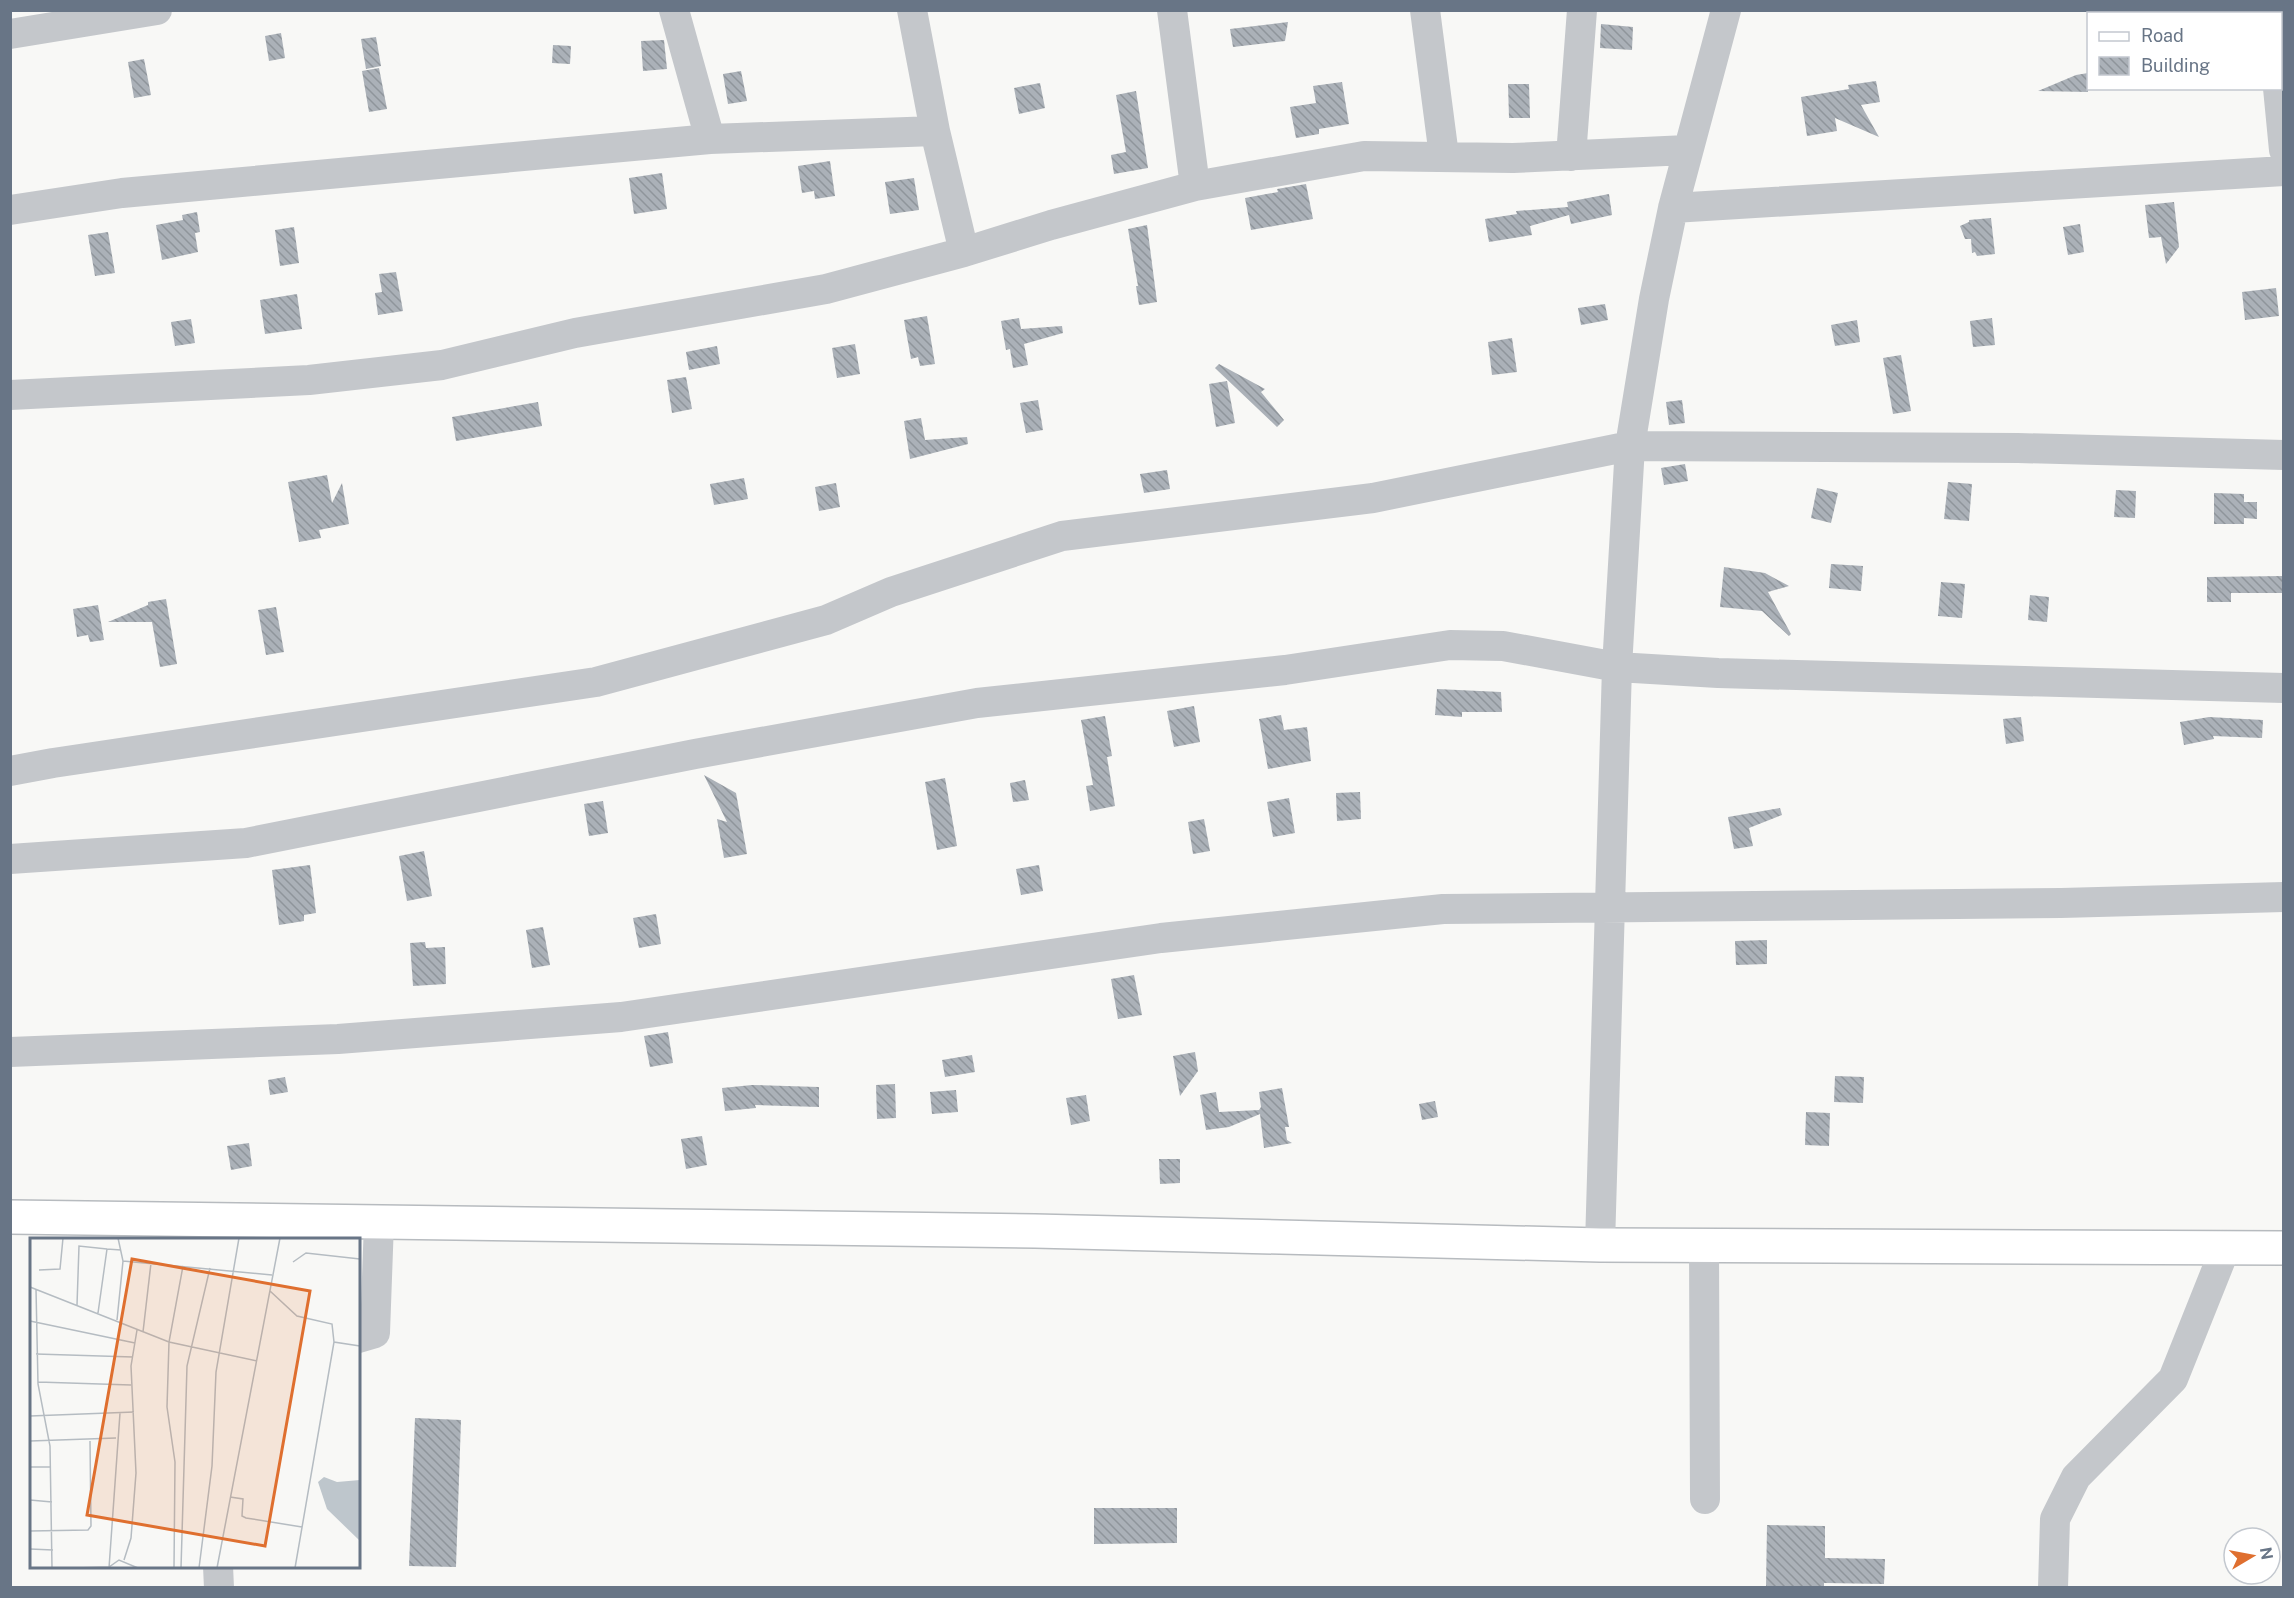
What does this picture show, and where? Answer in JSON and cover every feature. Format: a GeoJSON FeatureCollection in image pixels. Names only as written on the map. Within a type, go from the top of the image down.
{"type":"FeatureCollection","features":[{"type":"Feature","properties":{"kind":"main road"},"geometry":{"type":"LineString","coordinates":[[10,1217],[1035,1231],[1600,1245],[2283,1248]]}},
{"type":"Feature","properties":{"kind":"street"},"geometry":{"type":"LineString","coordinates":[[10,34],[157,10]]}},
{"type":"Feature","properties":{"kind":"street"},"geometry":{"type":"LineString","coordinates":[[674,10],[710,139]]}},
{"type":"Feature","properties":{"kind":"street"},"geometry":{"type":"LineString","coordinates":[[912,10],[935,131],[964,252]]}},
{"type":"Feature","properties":{"kind":"street"},"geometry":{"type":"LineString","coordinates":[[1172,10],[1195,186]]}},
{"type":"Feature","properties":{"kind":"street"},"geometry":{"type":"LineString","coordinates":[[1425,10],[1444,156]]}},
{"type":"Feature","properties":{"kind":"street"},"geometry":{"type":"LineString","coordinates":[[1571,156],[1582,10]]}},
{"type":"Feature","properties":{"kind":"street"},"geometry":{"type":"LineString","coordinates":[[1600,1245],[1617,667],[1630,446],[1654,299],[1673,208],[1726,10]]}},
{"type":"Feature","properties":{"kind":"street"},"geometry":{"type":"LineString","coordinates":[[2278,90],[2283,150]]}},
{"type":"Feature","properties":{"kind":"street"},"geometry":{"type":"LineString","coordinates":[[10,210],[122,193],[710,139],[935,131]]}},
{"type":"Feature","properties":{"kind":"street"},"geometry":{"type":"LineString","coordinates":[[10,395],[309,380],[442,365],[575,333],[826,288],[964,252],[1051,225],[1195,186],[1364,156],[1514,158],[1688,150]]}},
{"type":"Feature","properties":{"kind":"street"},"geometry":{"type":"LineString","coordinates":[[1673,208],[2283,171]]}},
{"type":"Feature","properties":{"kind":"street"},"geometry":{"type":"LineString","coordinates":[[10,771],[596,682],[826,620],[891,592],[1062,536],[1373,498],[1630,446],[2018,448],[2283,454]]}},
{"type":"Feature","properties":{"kind":"street"},"geometry":{"type":"LineString","coordinates":[[10,859],[246,843],[695,754],[977,703],[1285,670],[1450,645],[1503,646],[1617,667],[1718,673],[2283,688]]}},
{"type":"Feature","properties":{"kind":"street"},"geometry":{"type":"LineString","coordinates":[[10,1052],[338,1040],[621,1017],[1173,937],[1443,909],[2061,903],[2283,897]]}},
{"type":"Feature","properties":{"kind":"street"},"geometry":{"type":"LineString","coordinates":[[360,1337],[375,1333],[379,1222]]}},
{"type":"Feature","properties":{"kind":"street"},"geometry":{"type":"LineString","coordinates":[[1704,1246],[1704,1499]]}},
{"type":"Feature","properties":{"kind":"street"},"geometry":{"type":"LineString","coordinates":[[2053,1587],[2055,1520],[2076,1477],[2174,1379],[2225,1249]]}},
{"type":"Feature","properties":{"kind":"street"},"geometry":{"type":"LineString","coordinates":[[218,1568],[219,1587]]}},
{"type":"Feature","properties":{"kind":"building"},"geometry":{"type":"Polygon","coordinates":[[[1288,22],[1285,41],[1233,47],[1230,29],[1288,22]]]}},
{"type":"Feature","properties":{"kind":"building"},"geometry":{"type":"Polygon","coordinates":[[[1601,24],[1633,27],[1632,50],[1600,48],[1601,24]]]}},
{"type":"Feature","properties":{"kind":"building"},"geometry":{"type":"Polygon","coordinates":[[[281,33],[285,58],[269,61],[265,36],[281,33]]]}},
{"type":"Feature","properties":{"kind":"building"},"geometry":{"type":"Polygon","coordinates":[[[376,37],[381,66],[366,69],[361,39],[376,37]]]}},
{"type":"Feature","properties":{"kind":"building"},"geometry":{"type":"Polygon","coordinates":[[[664,40],[667,69],[643,71],[641,41],[664,40]]]}},
{"type":"Feature","properties":{"kind":"building"},"geometry":{"type":"Polygon","coordinates":[[[553,45],[571,46],[570,64],[552,63],[553,45]]]}},
{"type":"Feature","properties":{"kind":"building"},"geometry":{"type":"Polygon","coordinates":[[[144,59],[151,95],[134,98],[128,62],[144,59]]]}},
{"type":"Feature","properties":{"kind":"building"},"geometry":{"type":"Polygon","coordinates":[[[379,68],[387,109],[369,112],[362,71],[379,68]]]}},
{"type":"Feature","properties":{"kind":"building"},"geometry":{"type":"Polygon","coordinates":[[[741,71],[747,101],[728,104],[723,74],[741,71]]]}},
{"type":"Feature","properties":{"kind":"building"},"geometry":{"type":"Polygon","coordinates":[[[2087,73],[2088,92],[2038,91],[2076,75],[2087,73]]]}},
{"type":"Feature","properties":{"kind":"building"},"geometry":{"type":"Polygon","coordinates":[[[1876,81],[1880,102],[1861,105],[1879,137],[1835,118],[1837,131],[1807,136],[1801,97],[1849,89],[1848,85],[1876,81]]]}},
{"type":"Feature","properties":{"kind":"building"},"geometry":{"type":"Polygon","coordinates":[[[1342,82],[1349,124],[1319,129],[1319,134],[1296,138],[1290,107],[1316,103],[1313,86],[1342,82]]]}},
{"type":"Feature","properties":{"kind":"building"},"geometry":{"type":"Polygon","coordinates":[[[1040,83],[1045,108],[1019,114],[1014,88],[1040,83]]]}},
{"type":"Feature","properties":{"kind":"building"},"geometry":{"type":"Polygon","coordinates":[[[1508,84],[1529,84],[1530,118],[1509,118],[1508,84]]]}},
{"type":"Feature","properties":{"kind":"building"},"geometry":{"type":"Polygon","coordinates":[[[1136,91],[1148,168],[1114,174],[1111,155],[1126,152],[1116,95],[1136,91]]]}},
{"type":"Feature","properties":{"kind":"building"},"geometry":{"type":"Polygon","coordinates":[[[830,161],[835,196],[815,199],[814,191],[802,193],[798,166],[830,161]]]}},
{"type":"Feature","properties":{"kind":"building"},"geometry":{"type":"Polygon","coordinates":[[[662,173],[667,209],[634,214],[629,178],[662,173]]]}},
{"type":"Feature","properties":{"kind":"building"},"geometry":{"type":"Polygon","coordinates":[[[914,178],[919,210],[890,214],[885,182],[914,178]]]}},
{"type":"Feature","properties":{"kind":"building"},"geometry":{"type":"Polygon","coordinates":[[[1306,184],[1313,219],[1251,230],[1245,198],[1306,184]]]}},
{"type":"Feature","properties":{"kind":"building"},"geometry":{"type":"Polygon","coordinates":[[[1609,194],[1612,215],[1571,224],[1569,215],[1530,226],[1532,235],[1489,242],[1485,219],[1517,214],[1516,211],[1568,207],[1567,202],[1609,194]]]}},
{"type":"Feature","properties":{"kind":"building"},"geometry":{"type":"Polygon","coordinates":[[[2174,202],[2179,247],[2166,264],[2161,237],[2149,238],[2145,205],[2174,202]]]}},
{"type":"Feature","properties":{"kind":"building"},"geometry":{"type":"Polygon","coordinates":[[[197,212],[200,232],[195,233],[198,252],[162,260],[156,225],[183,220],[182,215],[197,212]]]}},
{"type":"Feature","properties":{"kind":"building"},"geometry":{"type":"Polygon","coordinates":[[[1991,218],[1995,254],[1977,256],[1975,252],[1972,253],[1971,239],[1965,239],[1960,226],[1969,220],[1991,218]]]}},
{"type":"Feature","properties":{"kind":"building"},"geometry":{"type":"Polygon","coordinates":[[[2080,224],[2084,252],[2068,255],[2063,227],[2080,224]]]}},
{"type":"Feature","properties":{"kind":"building"},"geometry":{"type":"Polygon","coordinates":[[[1147,225],[1157,302],[1139,305],[1128,229],[1147,225]]]}},
{"type":"Feature","properties":{"kind":"building"},"geometry":{"type":"Polygon","coordinates":[[[294,227],[299,263],[280,266],[275,230],[294,227]]]}},
{"type":"Feature","properties":{"kind":"building"},"geometry":{"type":"Polygon","coordinates":[[[108,232],[115,273],[95,276],[88,235],[108,232]]]}},
{"type":"Feature","properties":{"kind":"building"},"geometry":{"type":"Polygon","coordinates":[[[396,272],[403,311],[378,315],[375,293],[382,292],[379,274],[396,272]]]}},
{"type":"Feature","properties":{"kind":"building"},"geometry":{"type":"Polygon","coordinates":[[[2276,288],[2279,316],[2245,320],[2242,292],[2276,288]]]}},
{"type":"Feature","properties":{"kind":"building"},"geometry":{"type":"Polygon","coordinates":[[[297,294],[302,329],[265,334],[260,300],[297,294]]]}},
{"type":"Feature","properties":{"kind":"building"},"geometry":{"type":"Polygon","coordinates":[[[1605,304],[1608,320],[1581,325],[1578,308],[1605,304]]]}},
{"type":"Feature","properties":{"kind":"building"},"geometry":{"type":"Polygon","coordinates":[[[927,316],[935,364],[920,366],[918,357],[911,359],[904,320],[927,316]]]}},
{"type":"Feature","properties":{"kind":"building"},"geometry":{"type":"Polygon","coordinates":[[[1019,318],[1021,329],[1062,326],[1063,333],[1024,344],[1028,365],[1013,368],[1010,349],[1006,350],[1001,321],[1019,318]]]}},
{"type":"Feature","properties":{"kind":"building"},"geometry":{"type":"Polygon","coordinates":[[[1992,318],[1995,345],[1973,347],[1970,321],[1992,318]]]}},
{"type":"Feature","properties":{"kind":"building"},"geometry":{"type":"Polygon","coordinates":[[[191,319],[195,343],[175,346],[171,322],[191,319]]]}},
{"type":"Feature","properties":{"kind":"building"},"geometry":{"type":"Polygon","coordinates":[[[1857,320],[1860,342],[1835,346],[1831,325],[1857,320]]]}},
{"type":"Feature","properties":{"kind":"building"},"geometry":{"type":"Polygon","coordinates":[[[1512,338],[1517,372],[1492,375],[1488,342],[1512,338]]]}},
{"type":"Feature","properties":{"kind":"building"},"geometry":{"type":"Polygon","coordinates":[[[855,344],[860,374],[837,378],[832,348],[855,344]]]}},
{"type":"Feature","properties":{"kind":"building"},"geometry":{"type":"Polygon","coordinates":[[[717,346],[720,364],[689,370],[686,352],[717,346]]]}},
{"type":"Feature","properties":{"kind":"building"},"geometry":{"type":"Polygon","coordinates":[[[1901,355],[1911,411],[1893,414],[1883,358],[1901,355]]]}},
{"type":"Feature","properties":{"kind":"building"},"geometry":{"type":"Polygon","coordinates":[[[1219,364],[1265,389],[1261,392],[1284,420],[1277,427],[1215,368],[1219,364]]]}},
{"type":"Feature","properties":{"kind":"building"},"geometry":{"type":"Polygon","coordinates":[[[686,377],[692,409],[672,413],[667,380],[686,377]]]}},
{"type":"Feature","properties":{"kind":"building"},"geometry":{"type":"Polygon","coordinates":[[[1227,381],[1235,423],[1216,427],[1209,384],[1227,381]]]}},
{"type":"Feature","properties":{"kind":"building"},"geometry":{"type":"Polygon","coordinates":[[[1038,400],[1043,430],[1026,433],[1020,403],[1038,400]]]}},
{"type":"Feature","properties":{"kind":"building"},"geometry":{"type":"Polygon","coordinates":[[[1682,400],[1685,423],[1669,425],[1666,402],[1682,400]]]}},
{"type":"Feature","properties":{"kind":"building"},"geometry":{"type":"Polygon","coordinates":[[[538,402],[542,426],[456,441],[452,417],[538,402]]]}},
{"type":"Feature","properties":{"kind":"building"},"geometry":{"type":"Polygon","coordinates":[[[921,418],[925,440],[967,437],[968,444],[910,459],[904,421],[921,418]]]}},
{"type":"Feature","properties":{"kind":"building"},"geometry":{"type":"Polygon","coordinates":[[[1685,464],[1688,481],[1664,485],[1661,468],[1685,464]]]}},
{"type":"Feature","properties":{"kind":"building"},"geometry":{"type":"Polygon","coordinates":[[[1167,470],[1170,489],[1144,493],[1140,474],[1167,470]]]}},
{"type":"Feature","properties":{"kind":"building"},"geometry":{"type":"Polygon","coordinates":[[[327,475],[332,503],[342,483],[349,524],[319,530],[321,538],[299,542],[288,482],[327,475]]]}},
{"type":"Feature","properties":{"kind":"building"},"geometry":{"type":"Polygon","coordinates":[[[744,478],[748,499],[714,505],[710,484],[744,478]]]}},
{"type":"Feature","properties":{"kind":"building"},"geometry":{"type":"Polygon","coordinates":[[[1948,482],[1972,484],[1969,521],[1944,519],[1948,482]]]}},
{"type":"Feature","properties":{"kind":"building"},"geometry":{"type":"Polygon","coordinates":[[[836,483],[840,507],[819,511],[815,487],[836,483]]]}},
{"type":"Feature","properties":{"kind":"building"},"geometry":{"type":"Polygon","coordinates":[[[1817,488],[1838,493],[1831,523],[1811,518],[1817,488]]]}},
{"type":"Feature","properties":{"kind":"building"},"geometry":{"type":"Polygon","coordinates":[[[2116,490],[2136,491],[2135,518],[2114,517],[2116,490]]]}},
{"type":"Feature","properties":{"kind":"building"},"geometry":{"type":"Polygon","coordinates":[[[2214,493],[2244,494],[2244,502],[2257,502],[2257,519],[2244,518],[2244,524],[2214,524],[2214,493]]]}},
{"type":"Feature","properties":{"kind":"building"},"geometry":{"type":"Polygon","coordinates":[[[1831,564],[1863,566],[1861,591],[1829,588],[1831,564]]]}},
{"type":"Feature","properties":{"kind":"building"},"geometry":{"type":"Polygon","coordinates":[[[1724,567],[1765,573],[1789,586],[1768,592],[1791,634],[1789,636],[1762,611],[1720,607],[1724,567]]]}},
{"type":"Feature","properties":{"kind":"building"},"geometry":{"type":"Polygon","coordinates":[[[2283,576],[2283,593],[2231,593],[2231,602],[2207,602],[2207,577],[2283,576]]]}},
{"type":"Feature","properties":{"kind":"building"},"geometry":{"type":"Polygon","coordinates":[[[1941,582],[1965,584],[1962,618],[1938,616],[1941,582]]]}},
{"type":"Feature","properties":{"kind":"building"},"geometry":{"type":"Polygon","coordinates":[[[2030,595],[2049,597],[2047,622],[2028,620],[2030,595]]]}},
{"type":"Feature","properties":{"kind":"building"},"geometry":{"type":"Polygon","coordinates":[[[166,599],[177,664],[160,667],[152,622],[108,622],[148,605],[148,602],[166,599]]]}},
{"type":"Feature","properties":{"kind":"building"},"geometry":{"type":"Polygon","coordinates":[[[98,605],[104,640],[90,642],[88,635],[77,637],[73,609],[98,605]]]}},
{"type":"Feature","properties":{"kind":"building"},"geometry":{"type":"Polygon","coordinates":[[[276,607],[284,652],[266,655],[258,610],[276,607]]]}},
{"type":"Feature","properties":{"kind":"building"},"geometry":{"type":"Polygon","coordinates":[[[1437,689],[1501,692],[1502,712],[1462,712],[1462,717],[1435,715],[1437,689]]]}},
{"type":"Feature","properties":{"kind":"building"},"geometry":{"type":"Polygon","coordinates":[[[1194,706],[1200,742],[1174,747],[1167,711],[1194,706]]]}},
{"type":"Feature","properties":{"kind":"building"},"geometry":{"type":"Polygon","coordinates":[[[1281,715],[1284,730],[1307,727],[1311,761],[1268,769],[1259,719],[1281,715]]]}},
{"type":"Feature","properties":{"kind":"building"},"geometry":{"type":"Polygon","coordinates":[[[1105,716],[1112,756],[1107,757],[1115,806],[1090,811],[1086,786],[1093,785],[1081,720],[1105,716]]]}},
{"type":"Feature","properties":{"kind":"building"},"geometry":{"type":"Polygon","coordinates":[[[2021,717],[2024,741],[2006,744],[2003,719],[2021,717]]]}},
{"type":"Feature","properties":{"kind":"building"},"geometry":{"type":"Polygon","coordinates":[[[2209,717],[2263,720],[2262,738],[2213,736],[2214,739],[2184,745],[2180,722],[2209,717]]]}},
{"type":"Feature","properties":{"kind":"building"},"geometry":{"type":"Polygon","coordinates":[[[704,775],[736,793],[747,854],[724,858],[717,819],[727,822],[704,775]]]}},
{"type":"Feature","properties":{"kind":"building"},"geometry":{"type":"Polygon","coordinates":[[[945,778],[957,846],[937,850],[925,782],[945,778]]]}},
{"type":"Feature","properties":{"kind":"building"},"geometry":{"type":"Polygon","coordinates":[[[1025,780],[1029,800],[1013,802],[1010,783],[1025,780]]]}},
{"type":"Feature","properties":{"kind":"building"},"geometry":{"type":"Polygon","coordinates":[[[1360,792],[1361,819],[1337,821],[1336,793],[1360,792]]]}},
{"type":"Feature","properties":{"kind":"building"},"geometry":{"type":"Polygon","coordinates":[[[1289,798],[1295,833],[1273,837],[1267,802],[1289,798]]]}},
{"type":"Feature","properties":{"kind":"building"},"geometry":{"type":"Polygon","coordinates":[[[603,801],[608,833],[589,836],[584,804],[603,801]]]}},
{"type":"Feature","properties":{"kind":"building"},"geometry":{"type":"Polygon","coordinates":[[[1780,808],[1782,815],[1749,828],[1753,846],[1734,849],[1728,817],[1780,808]]]}},
{"type":"Feature","properties":{"kind":"building"},"geometry":{"type":"Polygon","coordinates":[[[1204,819],[1210,851],[1193,854],[1188,822],[1204,819]]]}},
{"type":"Feature","properties":{"kind":"building"},"geometry":{"type":"Polygon","coordinates":[[[424,851],[432,896],[407,901],[399,856],[424,851]]]}},
{"type":"Feature","properties":{"kind":"building"},"geometry":{"type":"Polygon","coordinates":[[[310,865],[316,913],[304,915],[304,921],[279,925],[272,870],[310,865]]]}},
{"type":"Feature","properties":{"kind":"building"},"geometry":{"type":"Polygon","coordinates":[[[1039,865],[1043,891],[1021,895],[1016,869],[1039,865]]]}},
{"type":"Feature","properties":{"kind":"building"},"geometry":{"type":"Polygon","coordinates":[[[656,914],[661,944],[639,948],[633,918],[656,914]]]}},
{"type":"Feature","properties":{"kind":"building"},"geometry":{"type":"Polygon","coordinates":[[[543,927],[550,965],[532,968],[526,930],[543,927]]]}},
{"type":"Feature","properties":{"kind":"building"},"geometry":{"type":"Polygon","coordinates":[[[1767,940],[1767,964],[1736,965],[1735,941],[1767,940]]]}},
{"type":"Feature","properties":{"kind":"building"},"geometry":{"type":"Polygon","coordinates":[[[425,942],[426,948],[445,947],[446,984],[413,986],[410,943],[425,942]]]}},
{"type":"Feature","properties":{"kind":"building"},"geometry":{"type":"Polygon","coordinates":[[[1134,975],[1142,1015],[1118,1019],[1111,979],[1134,975]]]}},
{"type":"Feature","properties":{"kind":"building"},"geometry":{"type":"Polygon","coordinates":[[[668,1032],[673,1063],[650,1067],[644,1036],[668,1032]]]}},
{"type":"Feature","properties":{"kind":"building"},"geometry":{"type":"Polygon","coordinates":[[[1195,1052],[1198,1071],[1180,1096],[1173,1056],[1195,1052]]]}},
{"type":"Feature","properties":{"kind":"building"},"geometry":{"type":"Polygon","coordinates":[[[972,1055],[975,1072],[945,1077],[942,1060],[972,1055]]]}},
{"type":"Feature","properties":{"kind":"building"},"geometry":{"type":"Polygon","coordinates":[[[1835,1076],[1864,1077],[1863,1103],[1834,1102],[1835,1076]]]}},
{"type":"Feature","properties":{"kind":"building"},"geometry":{"type":"Polygon","coordinates":[[[285,1077],[288,1092],[270,1095],[268,1080],[285,1077]]]}},
{"type":"Feature","properties":{"kind":"building"},"geometry":{"type":"Polygon","coordinates":[[[895,1084],[896,1118],[877,1119],[876,1085],[895,1084]]]}},
{"type":"Feature","properties":{"kind":"building"},"geometry":{"type":"Polygon","coordinates":[[[752,1085],[819,1087],[819,1107],[755,1105],[756,1108],[725,1111],[722,1088],[752,1085]]]}},
{"type":"Feature","properties":{"kind":"building"},"geometry":{"type":"Polygon","coordinates":[[[1282,1088],[1289,1127],[1285,1127],[1287,1140],[1292,1143],[1264,1148],[1260,1114],[1229,1127],[1206,1130],[1200,1095],[1216,1092],[1219,1112],[1259,1110],[1261,1107],[1259,1092],[1282,1088]]]}},
{"type":"Feature","properties":{"kind":"building"},"geometry":{"type":"Polygon","coordinates":[[[956,1090],[958,1112],[932,1114],[930,1092],[956,1090]]]}},
{"type":"Feature","properties":{"kind":"building"},"geometry":{"type":"Polygon","coordinates":[[[1086,1095],[1090,1121],[1071,1125],[1066,1098],[1086,1095]]]}},
{"type":"Feature","properties":{"kind":"building"},"geometry":{"type":"Polygon","coordinates":[[[1435,1101],[1438,1117],[1422,1120],[1419,1104],[1435,1101]]]}},
{"type":"Feature","properties":{"kind":"building"},"geometry":{"type":"Polygon","coordinates":[[[1806,1112],[1830,1113],[1829,1146],[1805,1145],[1806,1112]]]}},
{"type":"Feature","properties":{"kind":"building"},"geometry":{"type":"Polygon","coordinates":[[[702,1136],[707,1165],[686,1169],[681,1139],[702,1136]]]}},
{"type":"Feature","properties":{"kind":"building"},"geometry":{"type":"Polygon","coordinates":[[[249,1143],[252,1166],[231,1170],[227,1146],[249,1143]]]}},
{"type":"Feature","properties":{"kind":"building"},"geometry":{"type":"Polygon","coordinates":[[[1159,1159],[1180,1159],[1180,1183],[1160,1184],[1159,1159]]]}},
{"type":"Feature","properties":{"kind":"building"},"geometry":{"type":"Polygon","coordinates":[[[415,1418],[461,1420],[456,1567],[409,1566],[415,1418]]]}},
{"type":"Feature","properties":{"kind":"building"},"geometry":{"type":"Polygon","coordinates":[[[1094,1508],[1177,1508],[1177,1543],[1094,1544],[1094,1508]]]}},
{"type":"Feature","properties":{"kind":"building"},"geometry":{"type":"Polygon","coordinates":[[[1767,1525],[1825,1526],[1825,1558],[1885,1559],[1884,1584],[1824,1583],[1824,1587],[1766,1587],[1767,1525]]]}}]}
